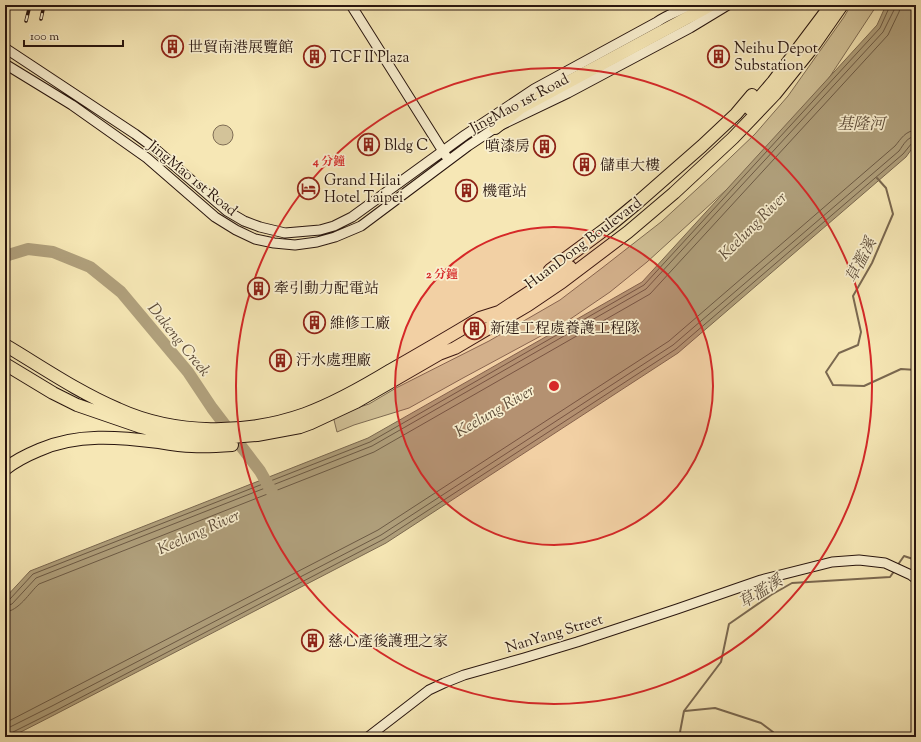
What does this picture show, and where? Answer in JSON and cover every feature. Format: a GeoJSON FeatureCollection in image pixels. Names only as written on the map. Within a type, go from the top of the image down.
{"type":"FeatureCollection","features":[{"type":"Feature","properties":{"kind":"highway"},"geometry":{"type":"LineString","coordinates":[[495,128],[520,108],[711,5]]}},
{"type":"Feature","properties":{"kind":"highway","name":"HuanDong Boulevard"},"geometry":{"type":"LineString","coordinates":[[480,318],[547,273],[608,227],[697,151],[736,114],[765,81],[821,5]]}},
{"type":"Feature","properties":{"kind":"highway"},"geometry":{"type":"LineString","coordinates":[[439,354],[452,344],[535,293],[561,275],[623,227],[697,161],[746,113],[769,87],[831,5]]}},
{"type":"Feature","properties":{"kind":"highway","name":"HuanDong Boulevard"},"geometry":{"type":"LineString","coordinates":[[118,419],[160,432],[220,438],[257,435],[300,427],[356,402],[439,354],[455,348],[528,305],[562,282],[628,232],[674,193],[733,138],[775,94],[812,48],[842,5]]}},
{"type":"Feature","properties":{"kind":"highway"},"geometry":{"type":"LineString","coordinates":[[5,345],[80,390],[119,410],[170,425],[214,429],[234,429],[262,425],[305,414],[356,391],[480,318],[499,312],[570,267]]}},
{"type":"Feature","properties":{"kind":"highway"},"geometry":{"type":"LineString","coordinates":[[5,355],[71,396],[118,419]]}},
{"type":"Feature","properties":{"kind":"highway"},"geometry":{"type":"LineString","coordinates":[[5,364],[77,406],[118,419]]}},
{"type":"Feature","properties":{"kind":"highway"},"geometry":{"type":"LineString","coordinates":[[5,469],[25,456],[45,447],[64,441],[99,437],[193,446],[220,446],[281,436],[300,427]]}},
{"type":"Feature","properties":{"kind":"street"},"geometry":{"type":"LineString","coordinates":[[351,5],[449,161]]}},
{"type":"Feature","properties":{"kind":"street","name":"JingMao 1st Road"},"geometry":{"type":"LineString","coordinates":[[5,48],[135,134],[154,148],[227,211],[244,221],[260,227],[285,233],[320,230],[334,226],[352,217],[465,136],[534,89],[664,17],[676,13],[690,5]]}},
{"type":"Feature","properties":{"kind":"street","name":"JingMao 1st Road"},"geometry":{"type":"LineString","coordinates":[[5,64],[72,105],[147,158],[215,217],[236,230],[255,239],[295,245],[317,242],[335,237],[361,226],[495,128],[568,93],[690,28],[728,5]]}},
{"type":"Feature","properties":{"kind":"street","name":"NanYang Street"},"geometry":{"type":"LineString","coordinates":[[368,737],[429,690],[451,680],[677,609],[761,580],[832,562],[859,560],[885,563],[911,575],[916,579]]}},
{"type":"Feature","properties":{"kind":"shaded area"},"geometry":{"type":"Polygon","coordinates":[[[851,5],[877,5],[819,93],[759,160],[647,262],[610,292],[563,324],[409,408],[354,425],[337,432],[333,416],[369,404],[396,388],[489,341],[560,300],[661,222],[755,134],[788,96],[851,5]]]}},
{"type":"Feature","properties":{"kind":"shaded area"},"geometry":{"type":"Polygon","coordinates":[[[223,125],[230,128],[233,135],[230,142],[223,145],[216,142],[213,135],[216,128],[223,125]]]}},
{"type":"Feature","properties":{"kind":"water"},"geometry":{"type":"Polygon","coordinates":[[[886,5],[916,5],[916,143],[906,157],[678,353],[386,543],[11,737],[5,737],[5,598],[30,571],[368,438],[642,282],[877,25],[886,5]]]}},
{"type":"Feature","properties":{"kind":"waterway","name":"草濫溪"},"geometry":{"type":"LineString","coordinates":[[877,178],[886,188],[893,214],[872,263],[853,296],[861,332],[858,345],[839,353],[826,372],[833,385],[864,386],[901,369],[916,370]]}},
{"type":"Feature","properties":{"kind":"waterway","name":"Dakeng Creek"},"geometry":{"type":"LineString","coordinates":[[5,256],[28,249],[53,252],[90,267],[121,292],[188,372],[212,408],[260,471],[272,492]]}},
{"type":"Feature","properties":{"kind":"waterway","name":"草濫溪"},"geometry":{"type":"LineString","coordinates":[[897,566],[904,556],[916,560]]}},
{"type":"Feature","properties":{"kind":"waterway","name":"草濫溪"},"geometry":{"type":"LineString","coordinates":[[678,737],[684,711],[721,662],[729,624],[771,595],[792,583],[890,577],[895,570]]}},
{"type":"Feature","properties":{"kind":"waterway","name":"草濫溪"},"geometry":{"type":"LineString","coordinates":[[685,711],[715,708],[761,723],[773,732],[774,737]]}},
{"type":"Feature","properties":{"kind":"railway"},"geometry":{"type":"LineString","coordinates":[[26,21],[30,5]]}},
{"type":"Feature","properties":{"kind":"railway"},"geometry":{"type":"LineString","coordinates":[[41,19],[44,5]]}},
{"type":"Feature","properties":{"kind":"place","name":"世貿南港展覽館"},"geometry":{"type":"Point","coordinates":[172,47]}},
{"type":"Feature","properties":{"kind":"place","name":"TCF II Plaza"},"geometry":{"type":"Point","coordinates":[315,57]}},
{"type":"Feature","properties":{"kind":"place","name":"Neihu Depot Substation"},"geometry":{"type":"Point","coordinates":[719,57]}},
{"type":"Feature","properties":{"kind":"place","name":"Bldg C"},"geometry":{"type":"Point","coordinates":[369,145]}},
{"type":"Feature","properties":{"kind":"place","name":"噴漆房"},"geometry":{"type":"Point","coordinates":[545,146]}},
{"type":"Feature","properties":{"kind":"place","name":"儲車大樓"},"geometry":{"type":"Point","coordinates":[585,165]}},
{"type":"Feature","properties":{"kind":"place","name":"Grand Hilai Hotel Taipei"},"geometry":{"type":"Point","coordinates":[309,189]}},
{"type":"Feature","properties":{"kind":"place","name":"機電站"},"geometry":{"type":"Point","coordinates":[466,191]}},
{"type":"Feature","properties":{"kind":"place","name":"牽引動力配電站"},"geometry":{"type":"Point","coordinates":[258,288]}},
{"type":"Feature","properties":{"kind":"place","name":"維修工廠"},"geometry":{"type":"Point","coordinates":[315,323]}},
{"type":"Feature","properties":{"kind":"place","name":"新建工程處養護工程隊"},"geometry":{"type":"Point","coordinates":[474,328]}},
{"type":"Feature","properties":{"kind":"place","name":"汙水處理廠"},"geometry":{"type":"Point","coordinates":[280,360]}},
{"type":"Feature","properties":{"kind":"place","name":"慈心產後護理之家"},"geometry":{"type":"Point","coordinates":[313,641]}},
{"type":"Feature","properties":{"kind":"water label","name":"基隆河"},"geometry":{"type":"Point","coordinates":[861,123]}},
{"type":"Feature","properties":{"kind":"water label","name":"Keelung River"},"geometry":{"type":"Point","coordinates":[752,225]}},
{"type":"Feature","properties":{"kind":"water label","name":"Keelung River"},"geometry":{"type":"Point","coordinates":[494,410]}},
{"type":"Feature","properties":{"kind":"water label","name":"Keelung River"},"geometry":{"type":"Point","coordinates":[198,531]}}]}
